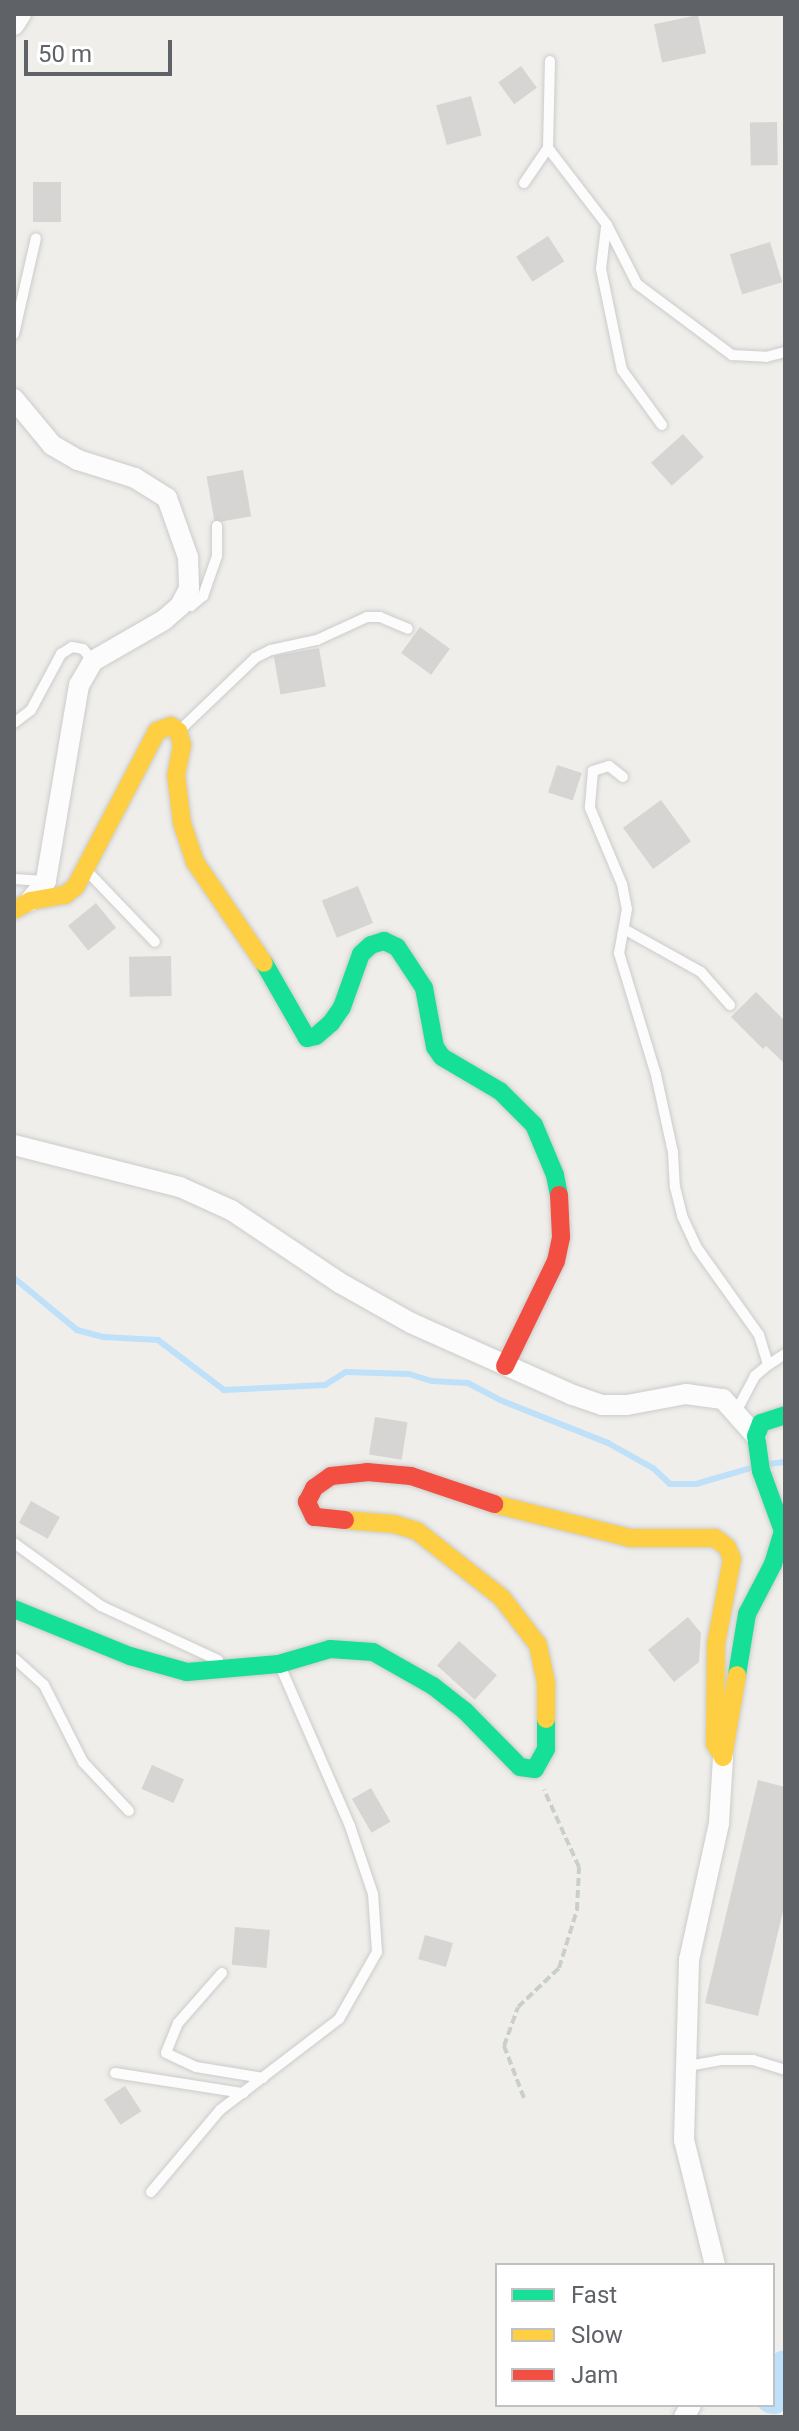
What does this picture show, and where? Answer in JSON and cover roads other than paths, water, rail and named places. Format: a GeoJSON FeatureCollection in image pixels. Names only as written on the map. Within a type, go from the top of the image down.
{"type":"FeatureCollection","features":[{"type":"Feature","properties":{"kind":"street"},"geometry":{"type":"LineString","coordinates":[[14,25],[21,14]]}},
{"type":"Feature","properties":{"kind":"street"},"geometry":{"type":"LineString","coordinates":[[14,399],[52,445],[78,460],[135,478],[167,498],[188,557],[189,589],[180,606],[164,620],[93,661],[79,685],[69,726],[62,796],[46,881],[22,906]]}},
{"type":"Feature","properties":{"kind":"street"},"geometry":{"type":"LineString","coordinates":[[22,906],[65,895],[76,886],[122,792],[157,731],[171,726],[178,731],[182,745],[176,775],[182,823],[195,862],[251,940],[307,1038],[316,1036],[331,1023],[342,1007],[361,954],[384,941],[397,947],[410,962],[424,988],[435,1047],[442,1057],[500,1091],[534,1125],[555,1175],[562,1208],[561,1237],[556,1261],[505,1366]]}},
{"type":"Feature","properties":{"kind":"street"},"geometry":{"type":"LineString","coordinates":[[14,1145],[180,1187],[231,1210],[340,1283],[411,1323],[505,1366],[602,1405],[627,1405],[701,1394],[723,1399],[736,1411],[758,1454],[783,1531],[773,1564],[747,1614],[723,1757],[719,1823],[689,1960],[684,2140],[715,2263]]}},
{"type":"Feature","properties":{"kind":"street"},"geometry":{"type":"LineString","coordinates":[[758,1454],[761,1423],[785,1415]]}},
{"type":"Feature","properties":{"kind":"street"},"geometry":{"type":"LineString","coordinates":[[14,1609],[144,1660],[187,1672],[279,1664],[330,1649],[373,1652],[433,1686],[465,1711],[520,1767],[535,1769],[546,1749],[546,1682],[538,1645],[524,1623],[502,1598],[417,1531],[394,1524],[314,1517],[307,1502],[314,1488],[331,1476],[367,1472],[411,1476],[532,1516],[630,1538],[715,1538],[727,1547],[732,1559],[716,1644],[715,1744],[723,1757]]}},
{"type":"Feature","properties":{"kind":"lane"},"geometry":{"type":"LineString","coordinates":[[524,183],[548,148],[550,61]]}},
{"type":"Feature","properties":{"kind":"lane"},"geometry":{"type":"LineString","coordinates":[[548,148],[607,225],[637,284],[732,355],[766,357],[785,352]]}},
{"type":"Feature","properties":{"kind":"lane"},"geometry":{"type":"LineString","coordinates":[[607,225],[601,269],[622,370],[662,425]]}},
{"type":"Feature","properties":{"kind":"lane"},"geometry":{"type":"LineString","coordinates":[[14,334],[36,238]]}},
{"type":"Feature","properties":{"kind":"lane"},"geometry":{"type":"LineString","coordinates":[[180,606],[191,606],[203,596],[217,556],[217,526]]}},
{"type":"Feature","properties":{"kind":"lane"},"geometry":{"type":"LineString","coordinates":[[178,731],[255,658],[271,650],[317,640],[367,617],[380,617],[408,629]]}},
{"type":"Feature","properties":{"kind":"lane"},"geometry":{"type":"LineString","coordinates":[[14,723],[31,710],[61,654],[72,647],[83,649],[93,661]]}},
{"type":"Feature","properties":{"kind":"lane"},"geometry":{"type":"LineString","coordinates":[[623,777],[609,766],[593,771],[590,808],[622,884],[627,909],[619,953],[656,1075],[682,1216],[697,1248],[759,1335],[768,1365]]}},
{"type":"Feature","properties":{"kind":"lane"},"geometry":{"type":"LineString","coordinates":[[86,870],[155,942]]}},
{"type":"Feature","properties":{"kind":"lane"},"geometry":{"type":"LineString","coordinates":[[14,879],[46,881]]}},
{"type":"Feature","properties":{"kind":"lane"},"geometry":{"type":"LineString","coordinates":[[624,929],[701,972],[730,1005]]}},
{"type":"Feature","properties":{"kind":"lane"},"geometry":{"type":"LineString","coordinates":[[736,1411],[755,1376],[785,1354]]}},
{"type":"Feature","properties":{"kind":"lane"},"geometry":{"type":"LineString","coordinates":[[14,1543],[101,1606],[234,1668]]}},
{"type":"Feature","properties":{"kind":"lane"},"geometry":{"type":"LineString","coordinates":[[14,1658],[44,1685],[83,1762],[129,1811]]}},
{"type":"Feature","properties":{"kind":"lane"},"geometry":{"type":"LineString","coordinates":[[151,2192],[220,2110],[339,2019],[377,1952],[373,1894],[350,1826],[279,1664]]}},
{"type":"Feature","properties":{"kind":"lane"},"geometry":{"type":"LineString","coordinates":[[222,1973],[178,2023],[166,2053],[196,2067],[263,2078]]}},
{"type":"Feature","properties":{"kind":"lane"},"geometry":{"type":"LineString","coordinates":[[688,2066],[722,2060],[753,2060],[785,2070]]}},
{"type":"Feature","properties":{"kind":"lane"},"geometry":{"type":"LineString","coordinates":[[115,2073],[243,2093]]}},
{"type":"Feature","properties":{"kind":"waterway"},"geometry":{"type":"LineString","coordinates":[[14,1278],[77,1330],[104,1337],[158,1340],[224,1390],[325,1385],[346,1372],[409,1374],[432,1381],[468,1383],[500,1400],[608,1443],[653,1468],[670,1484],[696,1484],[754,1467]]}},
{"type":"Feature","properties":{"kind":"waterway"},"geometry":{"type":"LineString","coordinates":[[769,1464],[785,1462]]}},
{"type":"Feature","properties":{"kind":"waterway"},"geometry":{"type":"LineString","coordinates":[[775,2391],[785,2368]]}}]}
